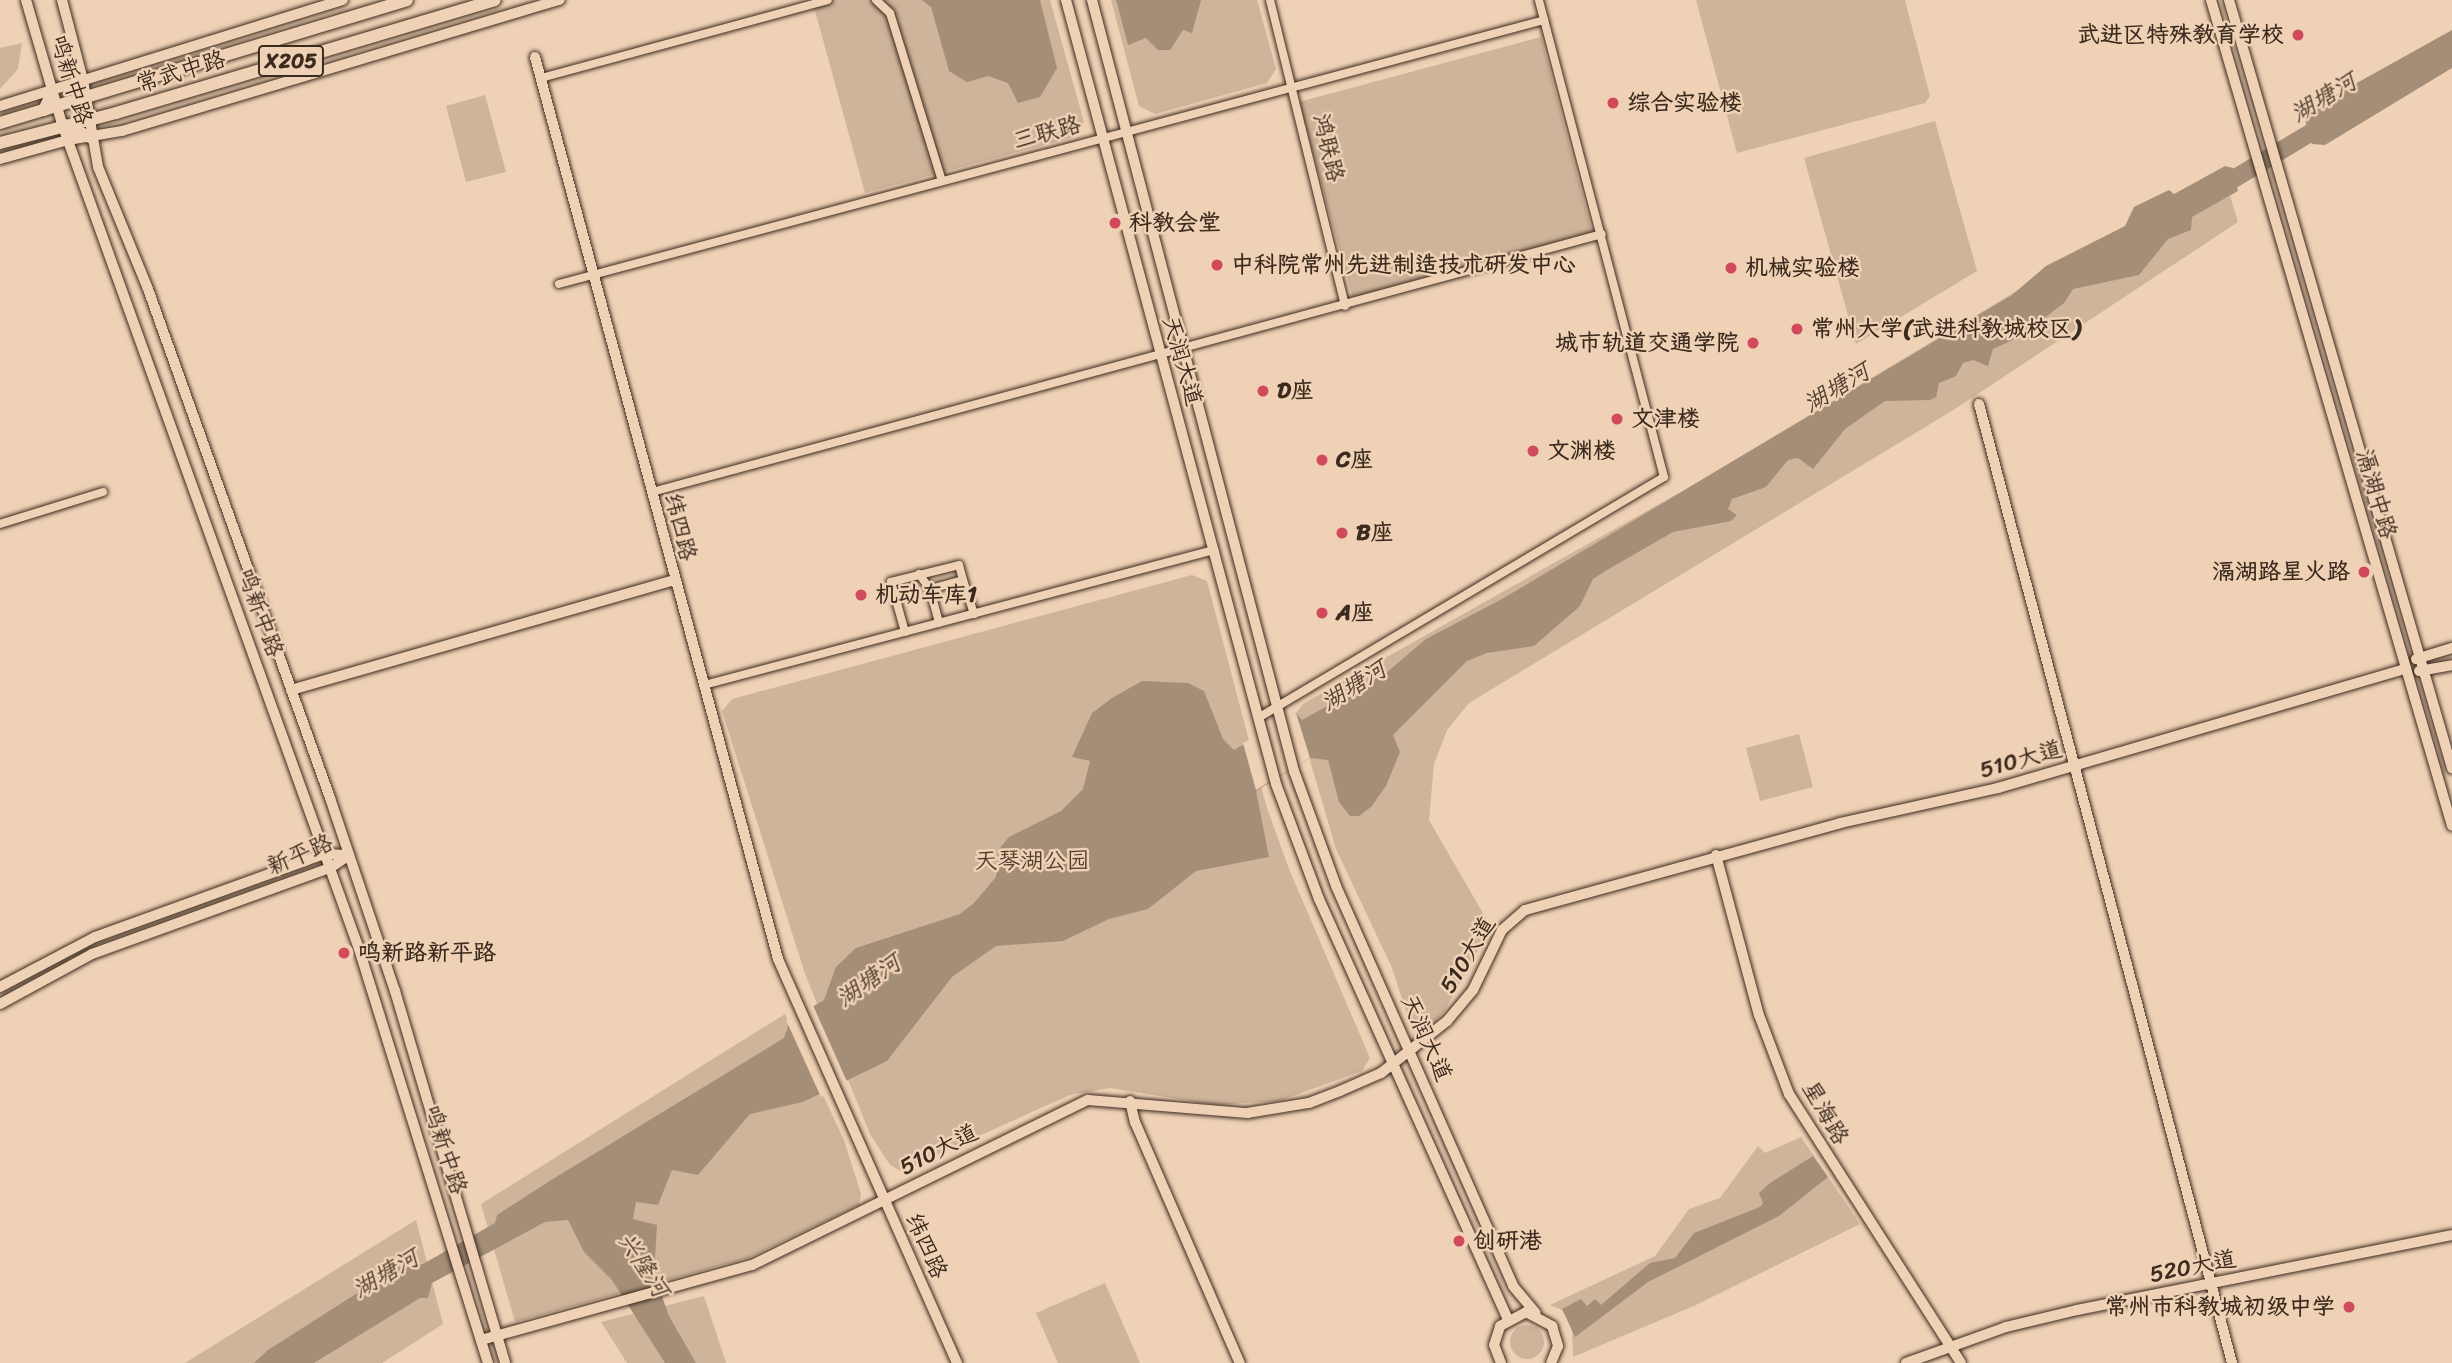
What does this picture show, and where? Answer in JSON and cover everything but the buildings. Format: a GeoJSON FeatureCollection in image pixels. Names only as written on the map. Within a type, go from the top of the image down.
{"type":"FeatureCollection","features":[{"type":"Feature","properties":{"kind":"main road","name":"鸣新中路"},"geometry":{"type":"LineString","coordinates":[[26,0],[62,124],[330,868],[452,1242],[488,1363]]}},
{"type":"Feature","properties":{"kind":"main road","name":"鸣新中路"},"geometry":{"type":"LineString","coordinates":[[62,0],[83,80],[90,137],[349,855],[470,1236],[505,1363]]}},
{"type":"Feature","properties":{"kind":"main road","name":"常武中路"},"geometry":{"type":"LineString","coordinates":[[0,123],[58,106],[84,95],[407,0]]}},
{"type":"Feature","properties":{"kind":"main road","name":"常武中路"},"geometry":{"type":"LineString","coordinates":[[0,143],[494,0]]}},
{"type":"Feature","properties":{"kind":"main road","name":"滆湖中路"},"geometry":{"type":"LineString","coordinates":[[2211,0],[2452,826]]}},
{"type":"Feature","properties":{"kind":"main road","name":"滆湖中路"},"geometry":{"type":"LineString","coordinates":[[2229,0],[2275,167],[2452,768]]}},
{"type":"Feature","properties":{"kind":"main road"},"geometry":{"type":"LineString","coordinates":[[44,110],[52,93]]}},
{"type":"Feature","properties":{"kind":"main road"},"geometry":{"type":"LineString","coordinates":[[62,124],[90,137]]}},
{"type":"Feature","properties":{"kind":"main road"},"geometry":{"type":"LineString","coordinates":[[2406,669],[2419,656],[2452,648]]}},
{"type":"Feature","properties":{"kind":"main road"},"geometry":{"type":"LineString","coordinates":[[2406,669],[2424,672],[2452,665]]}},
{"type":"Feature","properties":{"kind":"street"},"geometry":{"type":"LineString","coordinates":[[0,106],[52,93],[83,80],[342,0]]}},
{"type":"Feature","properties":{"kind":"street"},"geometry":{"type":"LineString","coordinates":[[0,159],[68,140],[122,131],[560,0]]}},
{"type":"Feature","properties":{"kind":"street"},"geometry":{"type":"LineString","coordinates":[[541,79],[828,0]]}},
{"type":"Feature","properties":{"kind":"street"},"geometry":{"type":"LineString","coordinates":[[876,0],[890,13],[942,181]]}},
{"type":"Feature","properties":{"kind":"street","name":"天润大道"},"geometry":{"type":"LineString","coordinates":[[1066,0],[1276,784],[1319,899],[1507,1318]]}},
{"type":"Feature","properties":{"kind":"street","name":"天润大道"},"geometry":{"type":"LineString","coordinates":[[1092,0],[1124,132],[1293,771],[1336,886],[1513,1286],[1557,1335],[1551,1363]]}},
{"type":"Feature","properties":{"kind":"street","name":"鸿联路"},"geometry":{"type":"LineString","coordinates":[[1270,0],[1345,306]]}},
{"type":"Feature","properties":{"kind":"street"},"geometry":{"type":"LineString","coordinates":[[1258,718],[1664,477],[1539,0]]}},
{"type":"Feature","properties":{"kind":"street","name":"三联路"},"geometry":{"type":"LineString","coordinates":[[559,284],[1544,20]]}},
{"type":"Feature","properties":{"kind":"street","name":"纬四路"},"geometry":{"type":"LineString","coordinates":[[535,57],[778,959],[957,1363]]}},
{"type":"Feature","properties":{"kind":"street"},"geometry":{"type":"LineString","coordinates":[[652,492],[1345,306],[1602,234]]}},
{"type":"Feature","properties":{"kind":"street"},"geometry":{"type":"LineString","coordinates":[[1979,404],[2072,765],[2232,1363]]}},
{"type":"Feature","properties":{"kind":"street"},"geometry":{"type":"LineString","coordinates":[[0,524],[103,492]]}},
{"type":"Feature","properties":{"kind":"street"},"geometry":{"type":"LineString","coordinates":[[704,685],[1213,550]]}},
{"type":"Feature","properties":{"kind":"street"},"geometry":{"type":"LineString","coordinates":[[905,632],[891,582],[963,562],[963,580],[974,614]]}},
{"type":"Feature","properties":{"kind":"street"},"geometry":{"type":"LineString","coordinates":[[919,574],[930,589],[939,623]]}},
{"type":"Feature","properties":{"kind":"street"},"geometry":{"type":"LineString","coordinates":[[291,690],[674,580]]}},
{"type":"Feature","properties":{"kind":"street"},"geometry":{"type":"LineString","coordinates":[[930,589],[963,580]]}},
{"type":"Feature","properties":{"kind":"street","name":"510大道"},"geometry":{"type":"LineString","coordinates":[[481,1340],[670,1289],[783,1253],[1067,1107],[1088,1100],[1130,1101],[1206,1112],[1278,1110],[1339,1091],[1394,1064],[1458,1010],[1473,990],[1502,930],[1525,910],[1716,855],[1998,788],[2406,669]]}},
{"type":"Feature","properties":{"kind":"street","name":"新平路"},"geometry":{"type":"LineString","coordinates":[[0,987],[94,937],[324,854],[349,855]]}},
{"type":"Feature","properties":{"kind":"street","name":"新平路"},"geometry":{"type":"LineString","coordinates":[[0,1004],[92,954],[330,868],[349,855]]}},
{"type":"Feature","properties":{"kind":"street","name":"星海路"},"geometry":{"type":"LineString","coordinates":[[1716,855],[1759,1015],[1789,1094],[1952,1345],[1961,1363]]}},
{"type":"Feature","properties":{"kind":"street"},"geometry":{"type":"LineString","coordinates":[[1130,1101],[1135,1122],[1240,1363]]}},
{"type":"Feature","properties":{"kind":"street","name":"520大道"},"geometry":{"type":"LineString","coordinates":[[1906,1363],[1952,1345],[2077,1310],[2452,1234]]}},
{"type":"Feature","properties":{"kind":"street"},"geometry":{"type":"LineString","coordinates":[[1501,1363],[1496,1335],[1507,1318],[1536,1313]]}},
{"type":"Feature","properties":{"kind":"green space"},"geometry":{"type":"Polygon","coordinates":[[[812,0],[1050,0],[1084,122],[1074,137],[865,193],[812,0]]]}},
{"type":"Feature","properties":{"kind":"green space"},"geometry":{"type":"Polygon","coordinates":[[[1111,0],[1257,0],[1276,69],[1267,83],[1155,114],[1139,106],[1111,0]]]}},
{"type":"Feature","properties":{"kind":"green space"},"geometry":{"type":"Polygon","coordinates":[[[1696,0],[1905,0],[1930,96],[1925,103],[1737,153],[1696,0]]]}},
{"type":"Feature","properties":{"kind":"green space"},"geometry":{"type":"Polygon","coordinates":[[[1541,37],[1592,232],[1353,299],[1299,102],[1541,37]]]}},
{"type":"Feature","properties":{"kind":"green space"},"geometry":{"type":"Polygon","coordinates":[[[22,43],[18,69],[0,89],[0,48],[22,43]]]}},
{"type":"Feature","properties":{"kind":"green space"},"geometry":{"type":"Polygon","coordinates":[[[485,95],[506,172],[466,182],[446,106],[485,95]]]}},
{"type":"Feature","properties":{"kind":"green space"},"geometry":{"type":"Polygon","coordinates":[[[1935,121],[1977,271],[1856,344],[1804,158],[1935,121]]]}},
{"type":"Feature","properties":{"kind":"green space"},"geometry":{"type":"Polygon","coordinates":[[[2222,168],[2238,222],[1955,409],[1469,703],[1447,730],[1434,764],[1429,820],[1491,927],[1445,1010],[1435,1022],[1415,1021],[1407,1014],[1392,968],[1336,849],[1296,713],[1303,704],[1684,490],[2222,168]]]}},
{"type":"Feature","properties":{"kind":"green space","name":"天琴湖公园"},"geometry":{"type":"Polygon","coordinates":[[[1192,575],[1207,581],[1266,805],[1289,869],[1370,1058],[1362,1071],[1279,1101],[1215,1105],[1110,1088],[1070,1095],[901,1171],[890,1165],[870,1134],[805,974],[722,711],[732,699],[1192,575]]]}},
{"type":"Feature","properties":{"kind":"green space"},"geometry":{"type":"Polygon","coordinates":[[[1799,734],[1813,787],[1760,801],[1746,748],[1799,734]]]}},
{"type":"Feature","properties":{"kind":"green space"},"geometry":{"type":"Polygon","coordinates":[[[785,1014],[844,1140],[861,1194],[859,1205],[748,1258],[515,1322],[481,1204],[785,1014]]]}},
{"type":"Feature","properties":{"kind":"green space"},"geometry":{"type":"Polygon","coordinates":[[[1801,1137],[1860,1224],[1696,1305],[1573,1357],[1572,1326],[1562,1310],[1550,1305],[1655,1256],[1689,1209],[1720,1198],[1758,1146],[1765,1153],[1801,1137]]]}},
{"type":"Feature","properties":{"kind":"green space"},"geometry":{"type":"Polygon","coordinates":[[[416,1220],[443,1324],[382,1363],[185,1363],[416,1220]]]}},
{"type":"Feature","properties":{"kind":"green space"},"geometry":{"type":"Polygon","coordinates":[[[1105,1283],[1140,1363],[1058,1363],[1036,1313],[1105,1283]]]}},
{"type":"Feature","properties":{"kind":"green space"},"geometry":{"type":"Polygon","coordinates":[[[704,1296],[726,1363],[627,1363],[601,1322],[704,1296]]]}},
{"type":"Feature","properties":{"kind":"green space"},"geometry":{"type":"Polygon","coordinates":[[[1527,1325],[1539,1330],[1544,1342],[1539,1354],[1527,1359],[1515,1354],[1510,1342],[1515,1330],[1527,1325]]]}},
{"type":"Feature","properties":{"kind":"water"},"geometry":{"type":"Polygon","coordinates":[[[922,0],[1040,0],[1057,68],[1040,97],[1018,103],[1008,83],[988,76],[967,82],[949,71],[931,7],[922,0]]]}},
{"type":"Feature","properties":{"kind":"water"},"geometry":{"type":"Polygon","coordinates":[[[1116,0],[1201,0],[1192,33],[1183,30],[1170,50],[1158,50],[1146,38],[1128,45],[1116,0]]]}},
{"type":"Feature","properties":{"kind":"water"},"geometry":{"type":"Polygon","coordinates":[[[2452,30],[2452,68],[2325,145],[2312,144],[2303,113],[2452,30]]]}},
{"type":"Feature","properties":{"kind":"water","name":"兴隆河"},"geometry":{"type":"Polygon","coordinates":[[[2225,166],[2233,168],[2238,191],[2192,217],[2191,230],[2168,239],[2139,275],[2073,289],[2064,303],[2021,336],[1993,349],[1988,366],[1973,360],[1963,363],[1956,376],[1939,383],[1936,397],[1930,400],[1885,401],[1845,429],[1813,469],[1798,458],[1788,460],[1766,487],[1732,499],[1728,509],[1737,515],[1731,521],[1673,532],[1593,579],[1580,606],[1534,646],[1487,653],[1467,661],[1393,735],[1400,752],[1386,786],[1371,807],[1359,816],[1350,816],[1339,802],[1328,760],[1310,758],[1256,791],[1269,857],[1196,871],[1148,909],[1109,919],[1063,941],[996,946],[952,977],[887,1061],[803,1102],[750,1114],[698,1175],[672,1170],[658,1205],[636,1202],[633,1219],[657,1225],[654,1274],[669,1316],[696,1363],[665,1363],[612,1280],[584,1252],[568,1220],[545,1222],[432,1283],[428,1298],[420,1298],[314,1363],[254,1363],[268,1350],[399,1267],[423,1264],[495,1223],[497,1215],[548,1182],[784,1038],[790,1020],[824,1000],[836,967],[856,948],[960,914],[974,903],[996,877],[999,849],[1009,837],[1061,811],[1083,789],[1090,761],[1072,757],[1092,713],[1112,698],[1142,681],[1188,683],[1204,691],[1223,739],[1234,750],[1296,713],[1302,720],[1386,673],[1426,639],[1502,599],[2012,295],[2046,266],[2125,226],[2134,207],[2169,190],[2174,194],[2225,166]]]}},
{"type":"Feature","properties":{"kind":"water"},"geometry":{"type":"Polygon","coordinates":[[[1813,1156],[1828,1177],[1779,1216],[1648,1282],[1575,1337],[1562,1309],[1581,1299],[1587,1306],[1595,1299],[1601,1305],[1650,1263],[1675,1258],[1694,1233],[1760,1207],[1763,1203],[1759,1193],[1813,1156]]]}},
{"type":"Feature","properties":{"kind":"pier"},"geometry":{"type":"Polygon","coordinates":[[[1296,713],[1310,758],[1256,790],[1243,743],[1296,713]]]}},
{"type":"Feature","properties":{"kind":"pier"},"geometry":{"type":"Polygon","coordinates":[[[812,1003],[848,1084],[821,1097],[786,1020],[812,1003]]]}},
{"type":"Feature","properties":{"kind":"waterway","name":"湖塘河"},"geometry":{"type":"LineString","coordinates":[[2217,189],[2325,124]]}},
{"type":"Feature","properties":{"kind":"place","name":"武进区特殊教育学校"},"geometry":{"type":"Point","coordinates":[2298,35]}},
{"type":"Feature","properties":{"kind":"place","name":"综合实验楼"},"geometry":{"type":"Point","coordinates":[1613,103]}},
{"type":"Feature","properties":{"kind":"place","name":"科教会堂"},"geometry":{"type":"Point","coordinates":[1115,223]}},
{"type":"Feature","properties":{"kind":"place","name":"中科院常州先进制造技术研发中心"},"geometry":{"type":"Point","coordinates":[1217,265]}},
{"type":"Feature","properties":{"kind":"place","name":"机械实验楼"},"geometry":{"type":"Point","coordinates":[1731,268]}},
{"type":"Feature","properties":{"kind":"place","name":"常州大学(武进科教城校区)"},"geometry":{"type":"Point","coordinates":[1797,329]}},
{"type":"Feature","properties":{"kind":"place","name":"城市轨道交通学院"},"geometry":{"type":"Point","coordinates":[1753,343]}},
{"type":"Feature","properties":{"kind":"place","name":"D座"},"geometry":{"type":"Point","coordinates":[1263,391]}},
{"type":"Feature","properties":{"kind":"place","name":"文津楼"},"geometry":{"type":"Point","coordinates":[1617,419]}},
{"type":"Feature","properties":{"kind":"place","name":"文渊楼"},"geometry":{"type":"Point","coordinates":[1533,451]}},
{"type":"Feature","properties":{"kind":"place","name":"C座"},"geometry":{"type":"Point","coordinates":[1322,460]}},
{"type":"Feature","properties":{"kind":"place","name":"B座"},"geometry":{"type":"Point","coordinates":[1342,533]}},
{"type":"Feature","properties":{"kind":"place","name":"滆湖路星火路"},"geometry":{"type":"Point","coordinates":[2364,572]}},
{"type":"Feature","properties":{"kind":"place","name":"机动车库1"},"geometry":{"type":"Point","coordinates":[861,595]}},
{"type":"Feature","properties":{"kind":"place","name":"A座"},"geometry":{"type":"Point","coordinates":[1322,613]}},
{"type":"Feature","properties":{"kind":"place","name":"鸣新路新平路"},"geometry":{"type":"Point","coordinates":[344,953]}},
{"type":"Feature","properties":{"kind":"place","name":"创研港"},"geometry":{"type":"Point","coordinates":[1459,1241]}},
{"type":"Feature","properties":{"kind":"place","name":"常州市科教城初级中学"},"geometry":{"type":"Point","coordinates":[2349,1307]}}]}
